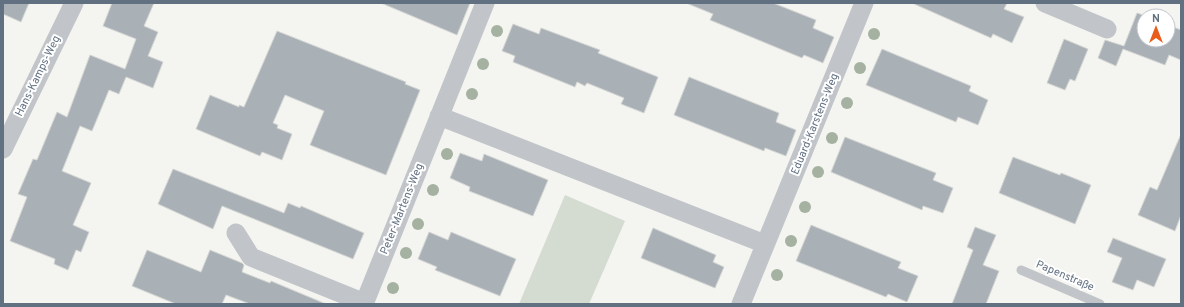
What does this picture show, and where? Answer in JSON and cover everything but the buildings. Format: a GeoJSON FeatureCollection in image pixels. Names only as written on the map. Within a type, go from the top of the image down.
{"type":"FeatureCollection","features":[{"type":"Feature","properties":{"kind":"street","name":"Hans-Kamps-Weg"},"geometry":{"type":"LineString","coordinates":[[3,149],[74,3]]}},
{"type":"Feature","properties":{"kind":"street","name":"Peter-Martens-Weg"},"geometry":{"type":"LineString","coordinates":[[236,233],[251,257],[364,303],[485,3]]}},
{"type":"Feature","properties":{"kind":"street","name":"Eduard-Karstens-Weg"},"geometry":{"type":"LineString","coordinates":[[741,304],[864,3]]}},
{"type":"Feature","properties":{"kind":"street"},"geometry":{"type":"LineString","coordinates":[[1045,3],[1107,29]]}},
{"type":"Feature","properties":{"kind":"street"},"geometry":{"type":"LineString","coordinates":[[439,116],[765,244]]}},
{"type":"Feature","properties":{"kind":"lane","name":"Papenstraße"},"geometry":{"type":"LineString","coordinates":[[1021,270],[1100,304]]}},
{"type":"Feature","properties":{"kind":"shaded area"},"geometry":{"type":"Polygon","coordinates":[[[565,195],[625,221],[589,304],[519,304],[565,195]]]}}]}
